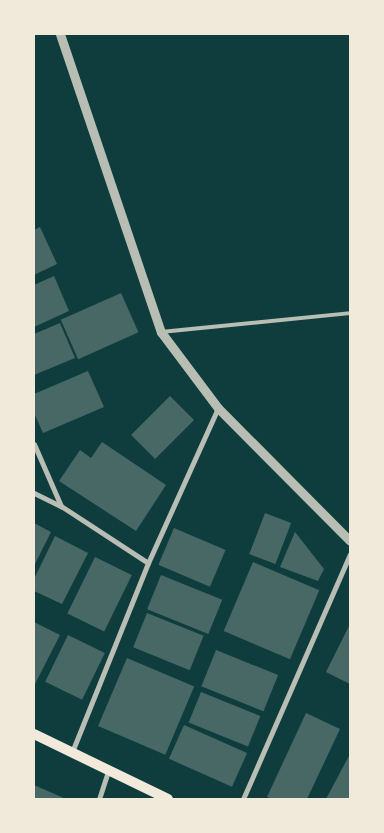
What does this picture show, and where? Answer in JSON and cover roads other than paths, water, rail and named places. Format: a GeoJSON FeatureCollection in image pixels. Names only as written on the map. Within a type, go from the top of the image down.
{"type":"FeatureCollection","features":[{"type":"Feature","properties":{"kind":"main road"},"geometry":{"type":"LineString","coordinates":[[34,734],[168,799]]}},
{"type":"Feature","properties":{"kind":"street"},"geometry":{"type":"LineString","coordinates":[[60,34],[161,332],[218,408],[350,541]]}},
{"type":"Feature","properties":{"kind":"street"},"geometry":{"type":"LineString","coordinates":[[72,752],[148,563],[218,408]]}},
{"type":"Feature","properties":{"kind":"street"},"geometry":{"type":"LineString","coordinates":[[34,444],[61,506]]}},
{"type":"Feature","properties":{"kind":"street"},"geometry":{"type":"LineString","coordinates":[[34,494],[61,506],[148,563]]}},
{"type":"Feature","properties":{"kind":"street"},"geometry":{"type":"LineString","coordinates":[[243,799],[350,554]]}},
{"type":"Feature","properties":{"kind":"street"},"geometry":{"type":"LineString","coordinates":[[100,799],[108,770]]}},
{"type":"Feature","properties":{"kind":"lane"},"geometry":{"type":"LineString","coordinates":[[161,332],[350,312]]}}]}
